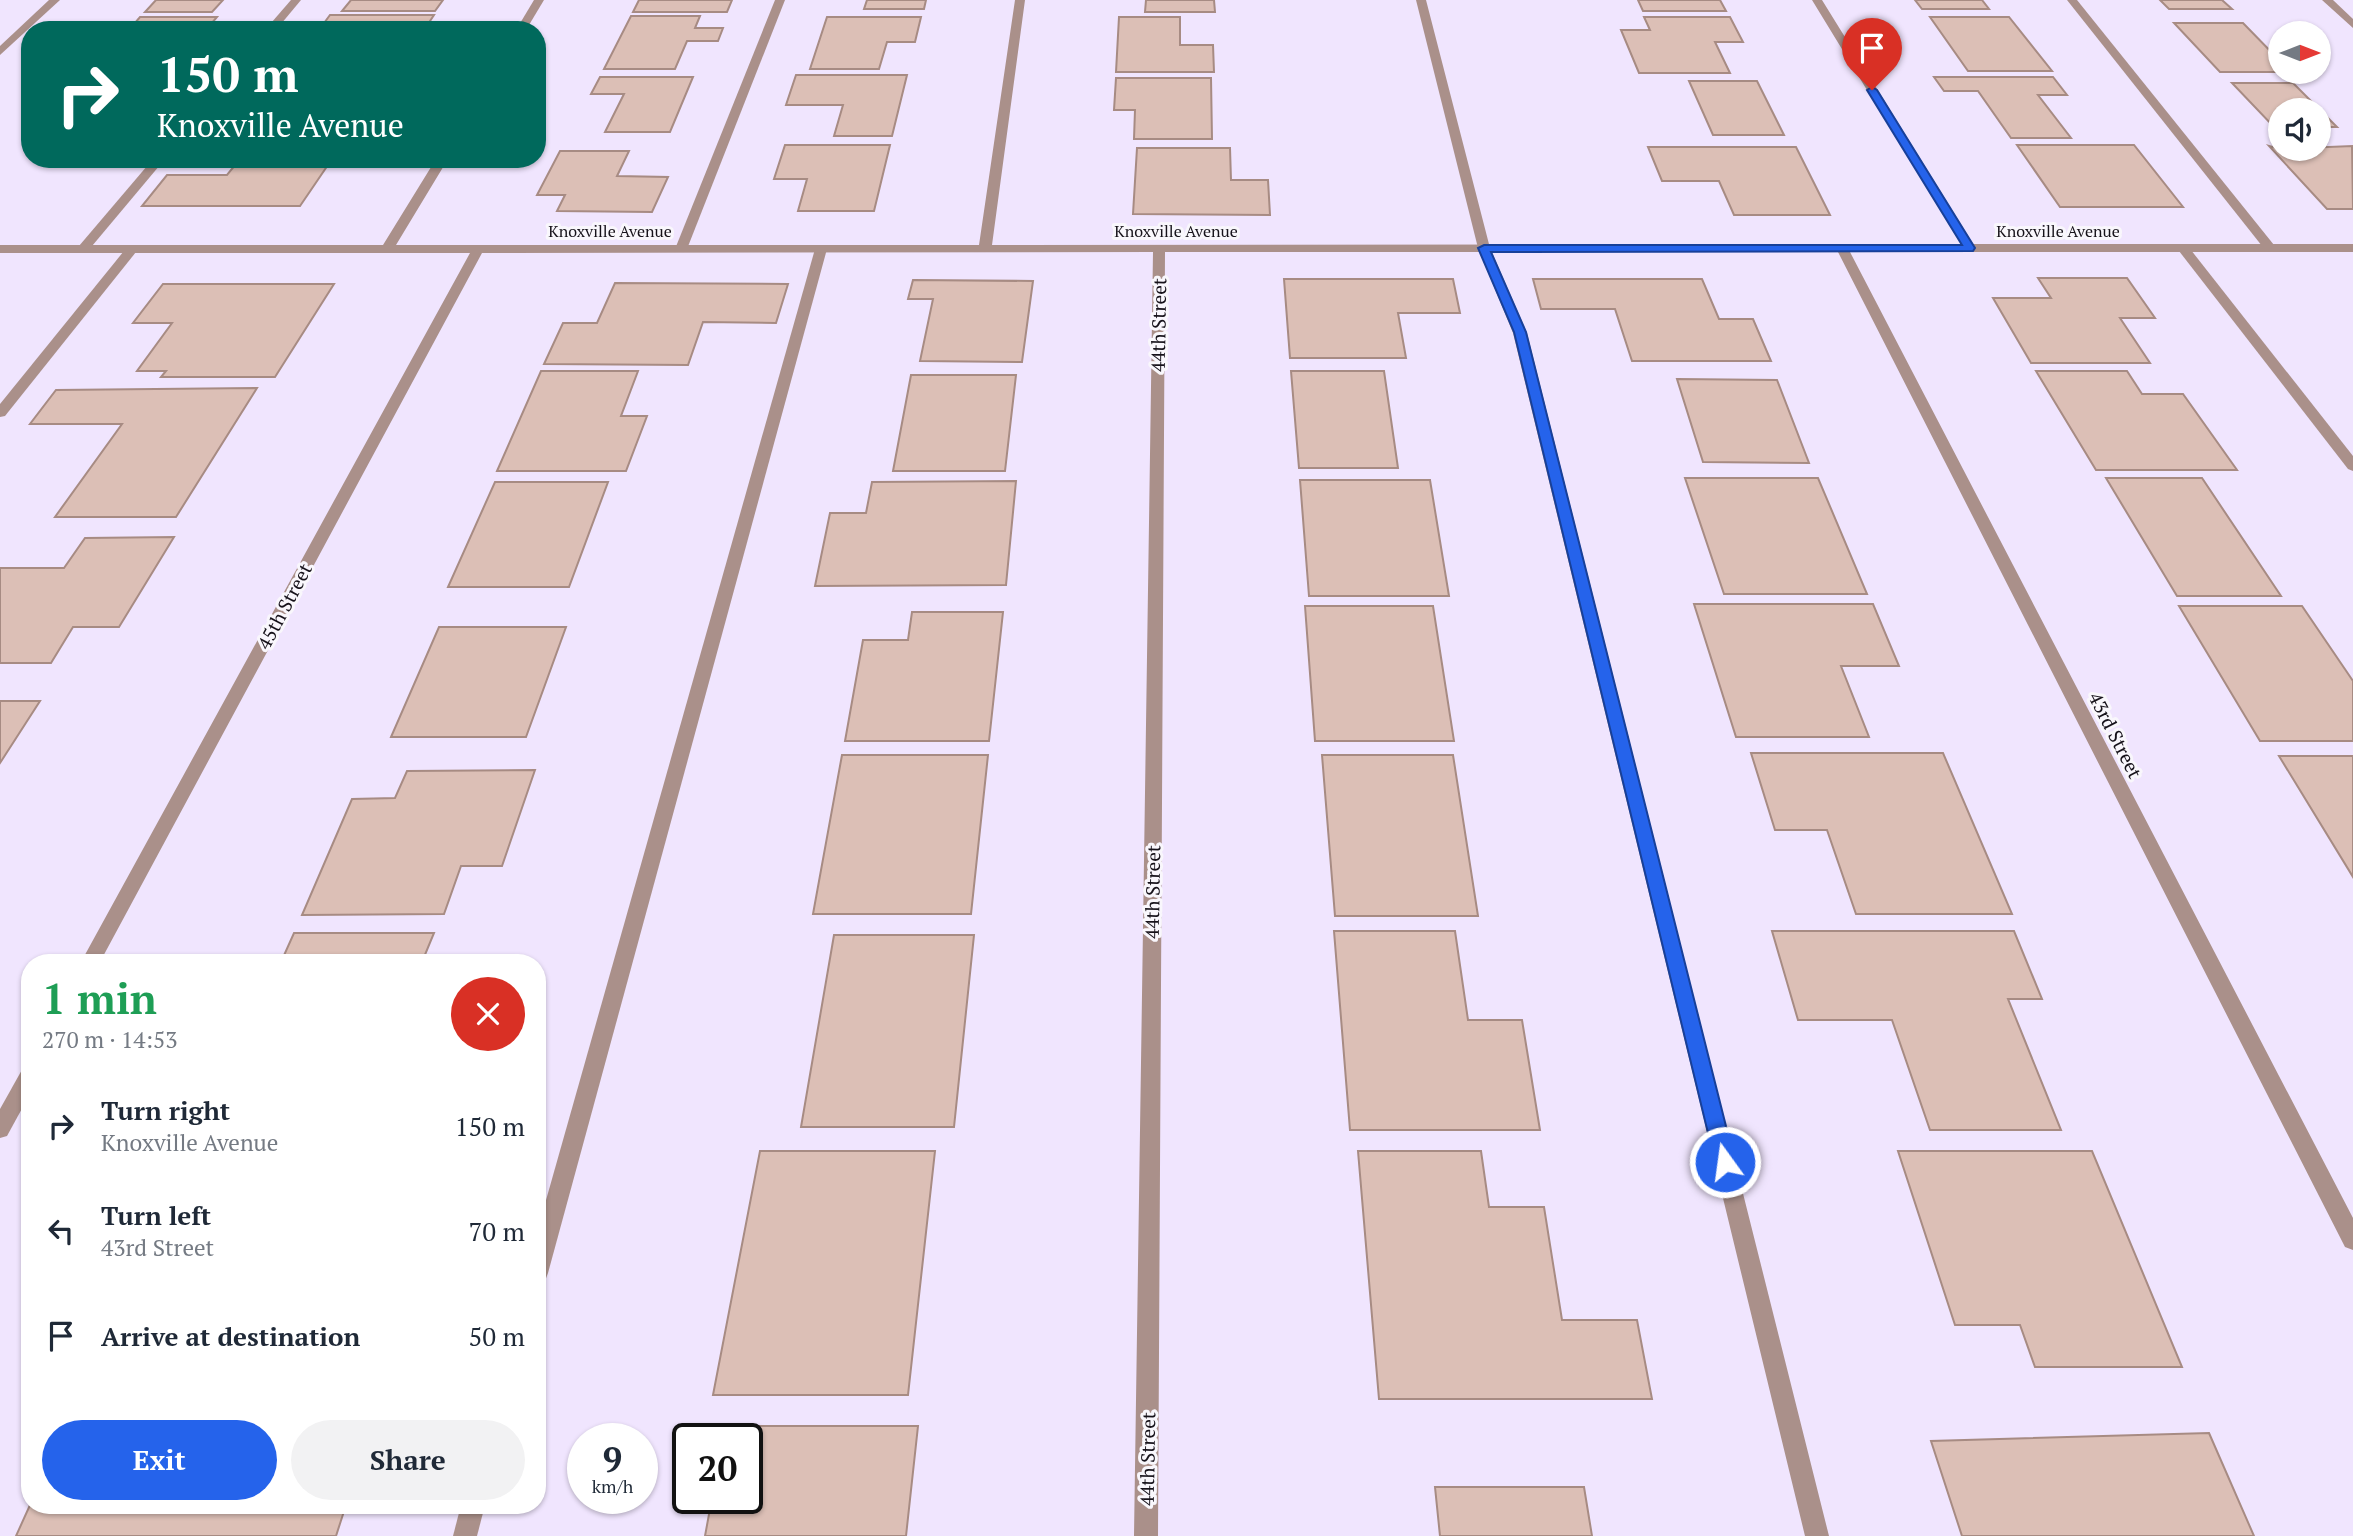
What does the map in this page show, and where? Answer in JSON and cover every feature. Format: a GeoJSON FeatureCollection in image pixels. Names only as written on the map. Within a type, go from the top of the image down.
{"type":"FeatureCollection","features":[{"type":"Feature","properties":{"kind":"street"},"geometry":{"type":"LineString","coordinates":[[33,21],[55,0]]}},
{"type":"Feature","properties":{"kind":"street"},"geometry":{"type":"LineString","coordinates":[[278,21],[296,0]]}},
{"type":"Feature","properties":{"kind":"street"},"geometry":{"type":"LineString","coordinates":[[526,21],[539,0]]}},
{"type":"Feature","properties":{"kind":"street"},"geometry":{"type":"LineString","coordinates":[[681,249],[780,0]]}},
{"type":"Feature","properties":{"kind":"street"},"geometry":{"type":"LineString","coordinates":[[985,249],[1020,0]]}},
{"type":"Feature","properties":{"kind":"street"},"geometry":{"type":"LineString","coordinates":[[1422,0],[1484,248],[1520,332],[1818,1536]]}},
{"type":"Feature","properties":{"kind":"street"},"geometry":{"type":"LineString","coordinates":[[1817,0],[1969,248]]}},
{"type":"Feature","properties":{"kind":"street"},"geometry":{"type":"LineString","coordinates":[[2072,0],[2270,248]]}},
{"type":"Feature","properties":{"kind":"street"},"geometry":{"type":"LineString","coordinates":[[2327,0],[2353,25]]}},
{"type":"Feature","properties":{"kind":"street"},"geometry":{"type":"LineString","coordinates":[[0,52],[21,32]]}},
{"type":"Feature","properties":{"kind":"street"},"geometry":{"type":"LineString","coordinates":[[83,249],[151,168]]}},
{"type":"Feature","properties":{"kind":"street"},"geometry":{"type":"LineString","coordinates":[[387,249],[436,168]]}},
{"type":"Feature","properties":{"kind":"street","name":"43rd Street"},"geometry":{"type":"LineString","coordinates":[[1842,248],[2353,1240]]}},
{"type":"Feature","properties":{"kind":"street"},"geometry":{"type":"LineString","coordinates":[[2183,248],[2353,466]]}},
{"type":"Feature","properties":{"kind":"street","name":"Knoxville Avenue"},"geometry":{"type":"LineString","coordinates":[[0,249],[2353,248]]}},
{"type":"Feature","properties":{"kind":"street"},"geometry":{"type":"LineString","coordinates":[[0,413],[132,249]]}},
{"type":"Feature","properties":{"kind":"street","name":"45th Street"},"geometry":{"type":"LineString","coordinates":[[94,954],[478,249]]}},
{"type":"Feature","properties":{"kind":"street"},"geometry":{"type":"LineString","coordinates":[[546,1241],[821,249]]}},
{"type":"Feature","properties":{"kind":"street","name":"44th Street"},"geometry":{"type":"LineString","coordinates":[[1146,1536],[1158,249]]}},
{"type":"Feature","properties":{"kind":"street"},"geometry":{"type":"LineString","coordinates":[[0,1129],[21,1090]]}},
{"type":"Feature","properties":{"kind":"street"},"geometry":{"type":"LineString","coordinates":[[465,1536],[471,1514]]}},
{"type":"Feature","properties":{"kind":"building"},"geometry":{"type":"Polygon","coordinates":[[[156,0],[223,0],[212,12],[145,12],[156,0]]]}},
{"type":"Feature","properties":{"kind":"building"},"geometry":{"type":"Polygon","coordinates":[[[351,0],[443,0],[435,11],[342,11],[351,0]]]}},
{"type":"Feature","properties":{"kind":"building"},"geometry":{"type":"Polygon","coordinates":[[[639,0],[732,0],[727,12],[633,12],[639,0]]]}},
{"type":"Feature","properties":{"kind":"building"},"geometry":{"type":"Polygon","coordinates":[[[867,0],[926,0],[924,9],[864,9],[867,0]]]}},
{"type":"Feature","properties":{"kind":"building"},"geometry":{"type":"Polygon","coordinates":[[[1146,0],[1214,0],[1215,12],[1145,12],[1146,0]]]}},
{"type":"Feature","properties":{"kind":"building"},"geometry":{"type":"Polygon","coordinates":[[[1638,0],[1720,0],[1726,11],[1643,11],[1638,0]]]}},
{"type":"Feature","properties":{"kind":"building"},"geometry":{"type":"Polygon","coordinates":[[[1915,0],[1982,0],[1989,9],[1922,9],[1915,0]]]}},
{"type":"Feature","properties":{"kind":"building"},"geometry":{"type":"Polygon","coordinates":[[[2160,0],[2222,0],[2232,9],[2169,9],[2160,0]]]}},
{"type":"Feature","properties":{"kind":"building"},"geometry":{"type":"Polygon","coordinates":[[[330,15],[434,15],[430,21],[326,21],[330,15]]]}},
{"type":"Feature","properties":{"kind":"building"},"geometry":{"type":"Polygon","coordinates":[[[631,16],[700,16],[695,28],[723,28],[718,41],[687,41],[675,69],[604,69],[631,16]]]}},
{"type":"Feature","properties":{"kind":"building"},"geometry":{"type":"Polygon","coordinates":[[[140,17],[217,17],[214,21],[137,21],[140,17]]]}},
{"type":"Feature","properties":{"kind":"building"},"geometry":{"type":"Polygon","coordinates":[[[827,17],[921,17],[915,42],[887,42],[879,69],[810,69],[827,17]]]}},
{"type":"Feature","properties":{"kind":"building"},"geometry":{"type":"Polygon","coordinates":[[[1119,17],[1180,17],[1180,45],[1213,45],[1214,72],[1116,72],[1119,17]]]}},
{"type":"Feature","properties":{"kind":"building"},"geometry":{"type":"Polygon","coordinates":[[[1644,17],[1730,17],[1743,42],[1715,42],[1730,73],[1639,73],[1621,30],[1650,30],[1644,17]]]}},
{"type":"Feature","properties":{"kind":"building"},"geometry":{"type":"Polygon","coordinates":[[[1930,17],[2009,17],[2052,71],[1968,71],[1930,17]]]}},
{"type":"Feature","properties":{"kind":"building"},"geometry":{"type":"Polygon","coordinates":[[[2174,23],[2243,23],[2268,49],[2268,72],[2220,72],[2174,23]]]}},
{"type":"Feature","properties":{"kind":"building"},"geometry":{"type":"Polygon","coordinates":[[[796,75],[907,75],[892,136],[834,136],[843,105],[786,105],[796,75]]]}},
{"type":"Feature","properties":{"kind":"building"},"geometry":{"type":"Polygon","coordinates":[[[600,77],[693,77],[670,132],[605,132],[624,94],[591,94],[600,77]]]}},
{"type":"Feature","properties":{"kind":"building"},"geometry":{"type":"Polygon","coordinates":[[[1934,77],[2053,77],[2067,95],[2038,95],[2071,138],[2011,138],[1978,91],[1944,91],[1934,77]]]}},
{"type":"Feature","properties":{"kind":"building"},"geometry":{"type":"Polygon","coordinates":[[[1116,78],[1211,78],[1212,139],[1134,139],[1135,110],[1114,110],[1116,78]]]}},
{"type":"Feature","properties":{"kind":"building"},"geometry":{"type":"Polygon","coordinates":[[[1689,81],[1757,81],[1784,135],[1713,135],[1689,81]]]}},
{"type":"Feature","properties":{"kind":"building"},"geometry":{"type":"Polygon","coordinates":[[[2232,83],[2294,84],[2308,98],[2268,98],[2268,121],[2232,83]]]}},
{"type":"Feature","properties":{"kind":"building"},"geometry":{"type":"Polygon","coordinates":[[[785,145],[890,145],[874,211],[798,211],[807,179],[774,179],[785,145]]]}},
{"type":"Feature","properties":{"kind":"building"},"geometry":{"type":"Polygon","coordinates":[[[2017,145],[2134,145],[2183,207],[2060,207],[2017,145]]]}},
{"type":"Feature","properties":{"kind":"building"},"geometry":{"type":"Polygon","coordinates":[[[2352,146],[2353,209],[2327,209],[2283,161],[2331,161],[2331,147],[2352,146]]]}},
{"type":"Feature","properties":{"kind":"building"},"geometry":{"type":"Polygon","coordinates":[[[1648,147],[1796,147],[1830,215],[1734,215],[1719,181],[1662,181],[1648,147]]]}},
{"type":"Feature","properties":{"kind":"building"},"geometry":{"type":"Polygon","coordinates":[[[1137,148],[1230,148],[1231,180],[1268,180],[1270,215],[1133,214],[1137,148]]]}},
{"type":"Feature","properties":{"kind":"building"},"geometry":{"type":"Polygon","coordinates":[[[560,151],[629,151],[617,176],[668,177],[652,212],[557,211],[565,195],[537,195],[560,151]]]}},
{"type":"Feature","properties":{"kind":"building"},"geometry":{"type":"Polygon","coordinates":[[[233,168],[326,168],[300,206],[142,206],[167,175],[227,175],[233,168]]]}},
{"type":"Feature","properties":{"kind":"building"},"geometry":{"type":"Polygon","coordinates":[[[2038,278],[2127,278],[2155,318],[2120,318],[2150,363],[2031,363],[1993,298],[2051,298],[2038,278]]]}},
{"type":"Feature","properties":{"kind":"building"},"geometry":{"type":"Polygon","coordinates":[[[1284,279],[1453,279],[1460,313],[1398,313],[1406,358],[1290,358],[1284,279]]]}},
{"type":"Feature","properties":{"kind":"building"},"geometry":{"type":"Polygon","coordinates":[[[1533,279],[1702,279],[1719,319],[1753,319],[1771,361],[1632,361],[1615,309],[1541,309],[1533,279]]]}},
{"type":"Feature","properties":{"kind":"building"},"geometry":{"type":"Polygon","coordinates":[[[913,280],[1033,281],[1022,362],[920,361],[933,299],[908,299],[913,280]]]}},
{"type":"Feature","properties":{"kind":"building"},"geometry":{"type":"Polygon","coordinates":[[[615,283],[788,284],[776,323],[703,322],[688,365],[544,364],[563,323],[597,323],[615,283]]]}},
{"type":"Feature","properties":{"kind":"building"},"geometry":{"type":"Polygon","coordinates":[[[163,284],[334,284],[275,377],[161,377],[166,371],[137,371],[172,323],[133,323],[163,284]]]}},
{"type":"Feature","properties":{"kind":"building"},"geometry":{"type":"Polygon","coordinates":[[[541,371],[638,371],[621,416],[647,416],[626,471],[497,471],[541,371]]]}},
{"type":"Feature","properties":{"kind":"building"},"geometry":{"type":"Polygon","coordinates":[[[1291,371],[1384,371],[1398,468],[1299,468],[1291,371]]]}},
{"type":"Feature","properties":{"kind":"building"},"geometry":{"type":"Polygon","coordinates":[[[2036,371],[2127,371],[2142,394],[2183,394],[2237,470],[2096,470],[2036,371]]]}},
{"type":"Feature","properties":{"kind":"building"},"geometry":{"type":"Polygon","coordinates":[[[911,375],[1016,375],[1005,471],[893,471],[911,375]]]}},
{"type":"Feature","properties":{"kind":"building"},"geometry":{"type":"Polygon","coordinates":[[[1677,379],[1777,380],[1809,463],[1703,462],[1677,379]]]}},
{"type":"Feature","properties":{"kind":"building"},"geometry":{"type":"Polygon","coordinates":[[[257,388],[176,517],[55,517],[122,424],[30,424],[56,390],[257,388]]]}},
{"type":"Feature","properties":{"kind":"building"},"geometry":{"type":"Polygon","coordinates":[[[1685,478],[1818,478],[1867,594],[1724,594],[1685,478]]]}},
{"type":"Feature","properties":{"kind":"building"},"geometry":{"type":"Polygon","coordinates":[[[2106,478],[2202,478],[2281,596],[2177,596],[2106,478]]]}},
{"type":"Feature","properties":{"kind":"building"},"geometry":{"type":"Polygon","coordinates":[[[1300,480],[1430,480],[1449,596],[1309,596],[1300,480]]]}},
{"type":"Feature","properties":{"kind":"building"},"geometry":{"type":"Polygon","coordinates":[[[1016,481],[1006,585],[815,586],[830,513],[866,513],[872,482],[1016,481]]]}},
{"type":"Feature","properties":{"kind":"building"},"geometry":{"type":"Polygon","coordinates":[[[495,482],[608,482],[569,587],[448,587],[495,482]]]}},
{"type":"Feature","properties":{"kind":"building"},"geometry":{"type":"Polygon","coordinates":[[[174,537],[119,627],[73,627],[51,663],[0,663],[0,568],[64,568],[85,538],[174,537]]]}},
{"type":"Feature","properties":{"kind":"building"},"geometry":{"type":"Polygon","coordinates":[[[1694,604],[1873,604],[1899,666],[1841,666],[1869,737],[1736,737],[1694,604]]]}},
{"type":"Feature","properties":{"kind":"building"},"geometry":{"type":"Polygon","coordinates":[[[1305,606],[1433,606],[1454,741],[1315,741],[1305,606]]]}},
{"type":"Feature","properties":{"kind":"building"},"geometry":{"type":"Polygon","coordinates":[[[2179,606],[2302,606],[2353,681],[2353,741],[2260,741],[2179,606]]]}},
{"type":"Feature","properties":{"kind":"building"},"geometry":{"type":"Polygon","coordinates":[[[912,612],[1003,612],[989,741],[845,741],[863,640],[908,640],[912,612]]]}},
{"type":"Feature","properties":{"kind":"building"},"geometry":{"type":"Polygon","coordinates":[[[439,627],[566,627],[526,737],[391,737],[439,627]]]}},
{"type":"Feature","properties":{"kind":"building"},"geometry":{"type":"Polygon","coordinates":[[[0,701],[40,701],[0,763],[0,701]]]}},
{"type":"Feature","properties":{"kind":"building"},"geometry":{"type":"Polygon","coordinates":[[[1751,753],[1943,753],[2012,914],[1856,914],[1827,830],[1775,830],[1751,753]]]}},
{"type":"Feature","properties":{"kind":"building"},"geometry":{"type":"Polygon","coordinates":[[[842,755],[988,755],[971,914],[813,914],[842,755]]]}},
{"type":"Feature","properties":{"kind":"building"},"geometry":{"type":"Polygon","coordinates":[[[1322,755],[1453,755],[1478,916],[1335,916],[1322,755]]]}},
{"type":"Feature","properties":{"kind":"building"},"geometry":{"type":"Polygon","coordinates":[[[2279,756],[2353,756],[2353,877],[2279,756]]]}},
{"type":"Feature","properties":{"kind":"building"},"geometry":{"type":"Polygon","coordinates":[[[535,770],[502,866],[461,866],[444,914],[302,915],[352,799],[395,798],[407,771],[535,770]]]}},
{"type":"Feature","properties":{"kind":"building"},"geometry":{"type":"Polygon","coordinates":[[[1334,931],[1455,931],[1468,1020],[1522,1020],[1540,1130],[1350,1130],[1334,931]]]}},
{"type":"Feature","properties":{"kind":"building"},"geometry":{"type":"Polygon","coordinates":[[[1772,931],[2014,931],[2042,999],[2008,999],[2061,1130],[1930,1130],[1892,1020],[1798,1020],[1772,931]]]}},
{"type":"Feature","properties":{"kind":"building"},"geometry":{"type":"Polygon","coordinates":[[[294,933],[434,933],[425,954],[285,954],[294,933]]]}},
{"type":"Feature","properties":{"kind":"building"},"geometry":{"type":"Polygon","coordinates":[[[834,935],[974,935],[954,1127],[801,1127],[834,935]]]}},
{"type":"Feature","properties":{"kind":"building"},"geometry":{"type":"Polygon","coordinates":[[[760,1151],[935,1151],[908,1395],[713,1395],[760,1151]]]}},
{"type":"Feature","properties":{"kind":"building"},"geometry":{"type":"Polygon","coordinates":[[[1358,1151],[1481,1151],[1489,1207],[1544,1207],[1562,1320],[1637,1320],[1652,1399],[1379,1399],[1358,1151]]]}},
{"type":"Feature","properties":{"kind":"building"},"geometry":{"type":"Polygon","coordinates":[[[1898,1151],[2092,1151],[2182,1367],[2035,1367],[2020,1325],[1955,1325],[1898,1151]]]}},
{"type":"Feature","properties":{"kind":"building"},"geometry":{"type":"Polygon","coordinates":[[[763,1426],[918,1426],[906,1536],[705,1536],[709,1514],[763,1514],[763,1426]]]}},
{"type":"Feature","properties":{"kind":"building"},"geometry":{"type":"Polygon","coordinates":[[[2209,1433],[2254,1536],[1962,1536],[1931,1441],[2209,1433]]]}},
{"type":"Feature","properties":{"kind":"building"},"geometry":{"type":"Polygon","coordinates":[[[1435,1487],[1584,1487],[1592,1536],[1440,1536],[1435,1487]]]}},
{"type":"Feature","properties":{"kind":"building"},"geometry":{"type":"Polygon","coordinates":[[[26,1514],[343,1514],[336,1536],[16,1536],[26,1514]]]}},
{"type":"Feature","properties":{"kind":"route"},"geometry":{"type":"LineString","coordinates":[[1725,1162],[1520,332],[1484,248],[1969,248],[1872,90]]}}]}
